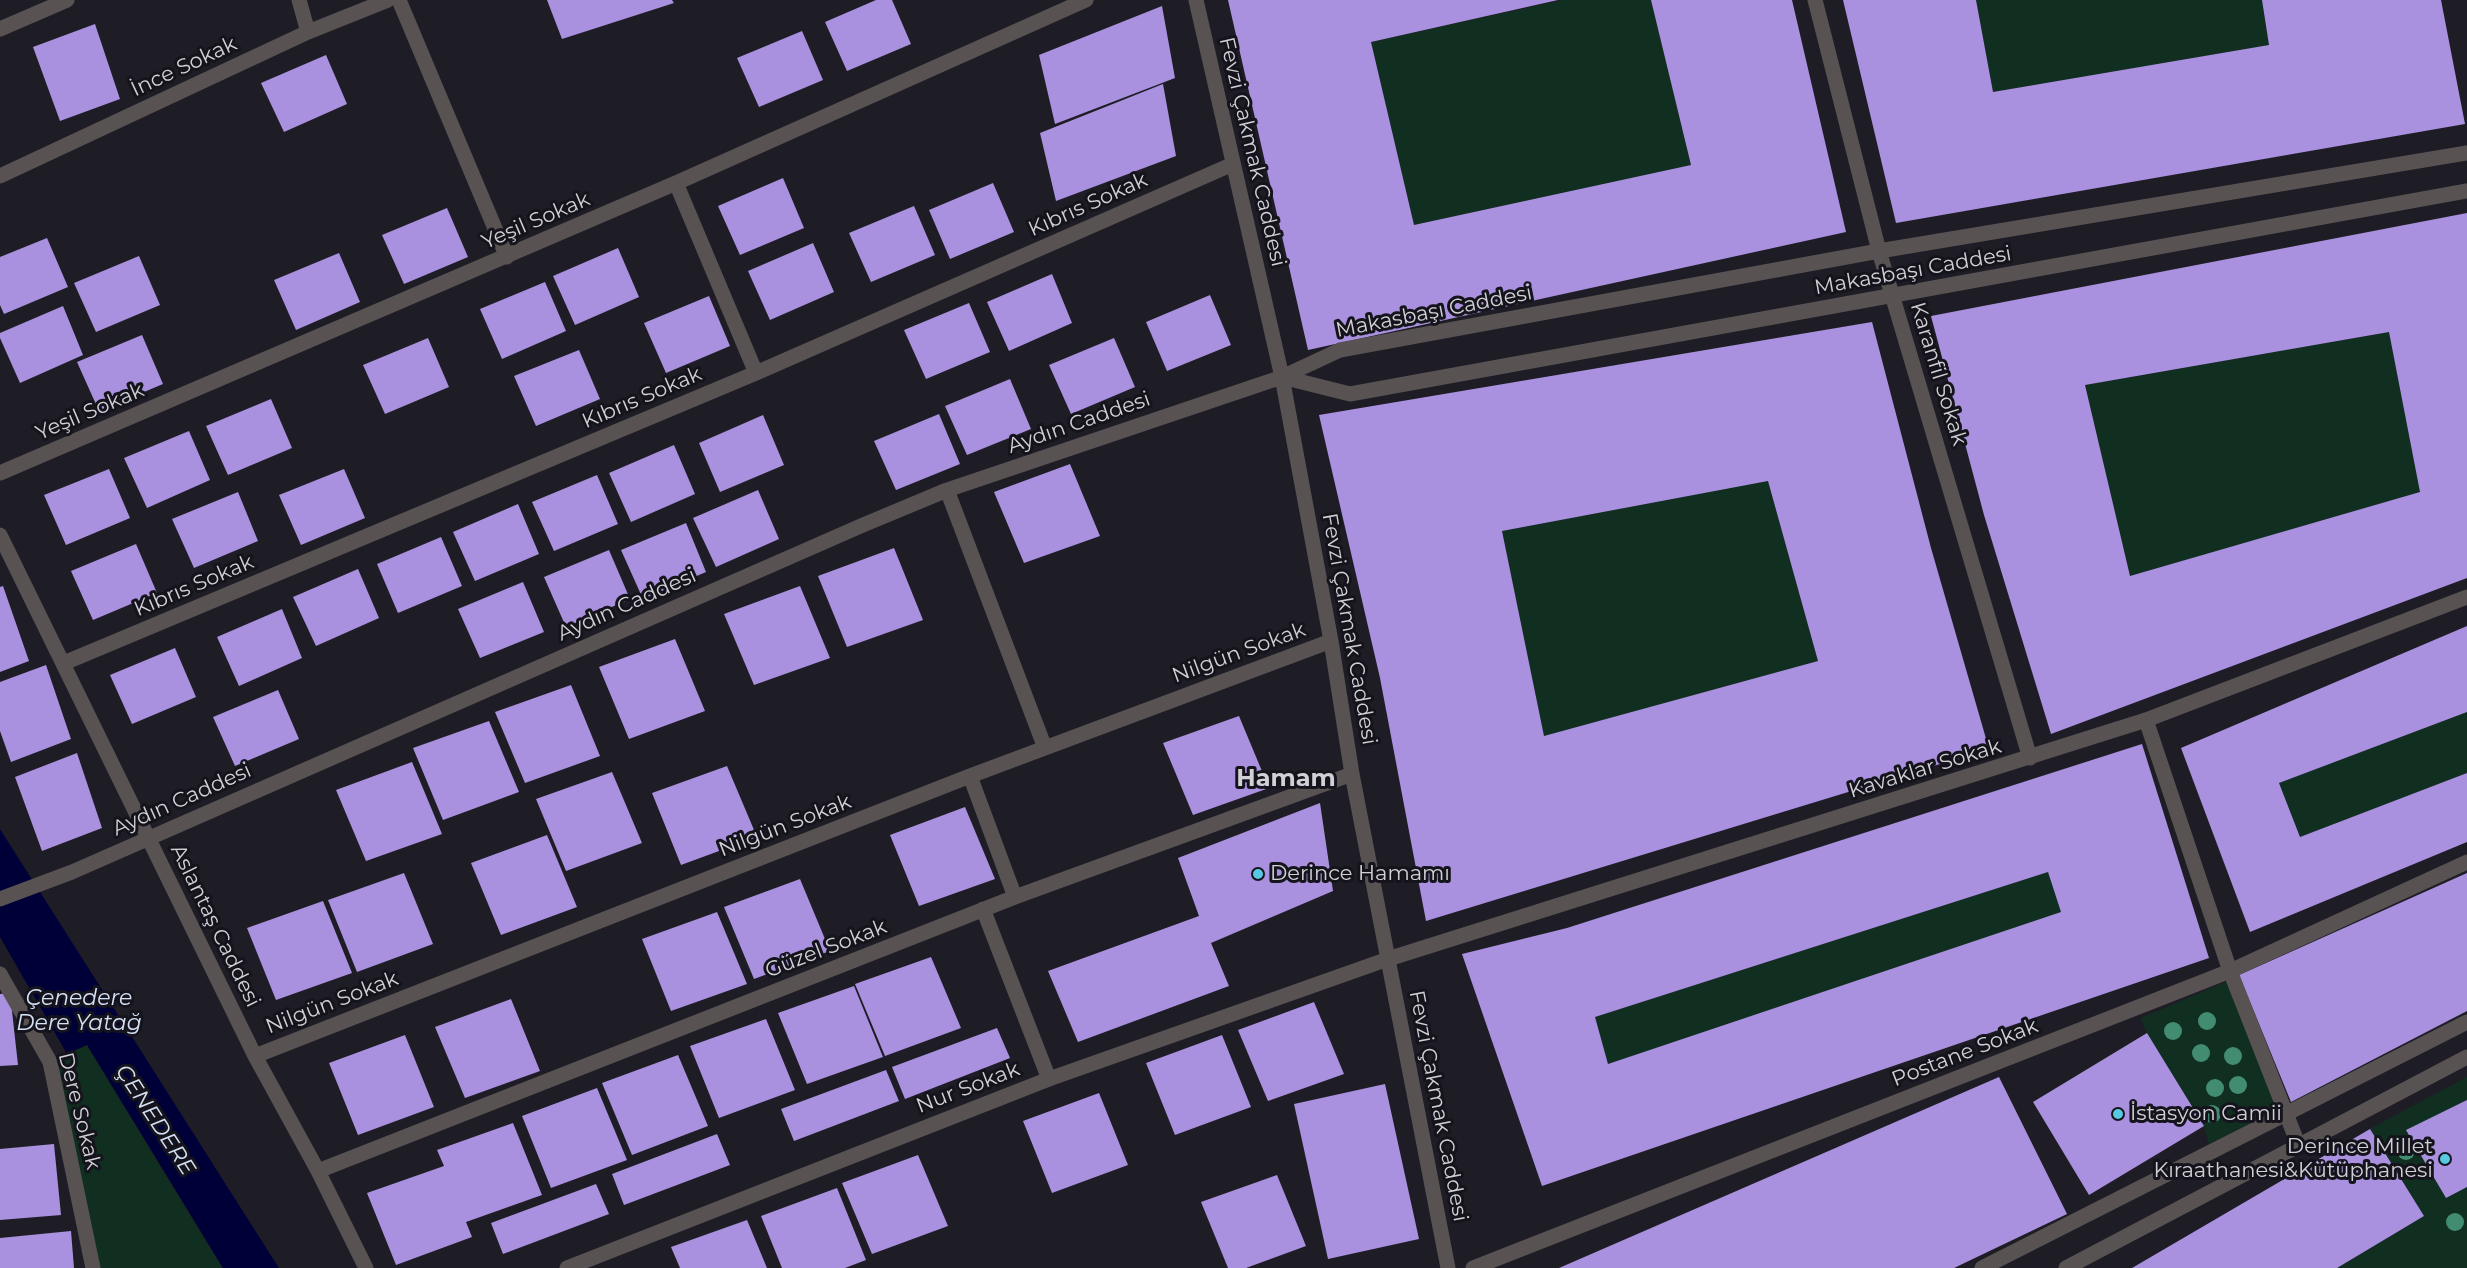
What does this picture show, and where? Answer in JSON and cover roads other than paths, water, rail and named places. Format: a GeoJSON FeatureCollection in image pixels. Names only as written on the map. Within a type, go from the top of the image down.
{"type":"FeatureCollection","features":[{"type":"Feature","properties":{"kind":"street"},"geometry":{"type":"LineString","coordinates":[[0,29],[67,0]]}},
{"type":"Feature","properties":{"kind":"street"},"geometry":{"type":"LineString","coordinates":[[299,0],[308,33]]}},
{"type":"Feature","properties":{"kind":"street","name":"İnce Sokak"},"geometry":{"type":"LineString","coordinates":[[0,176],[308,33],[387,0]]}},
{"type":"Feature","properties":{"kind":"street"},"geometry":{"type":"LineString","coordinates":[[399,0],[507,257]]}},
{"type":"Feature","properties":{"kind":"street","name":"Yeşil Sokak"},"geometry":{"type":"LineString","coordinates":[[0,473],[507,257],[1086,0]]}},
{"type":"Feature","properties":{"kind":"street","name":"Fevzi Çakmak Caddesi"},"geometry":{"type":"LineString","coordinates":[[1196,0],[1282,377],[1331,641],[1352,774],[1448,1268]]}},
{"type":"Feature","properties":{"kind":"street","name":"Karanfil Sokak"},"geometry":{"type":"LineString","coordinates":[[1815,0],[1879,251],[2030,758]]}},
{"type":"Feature","properties":{"kind":"street","name":"Makasbaşı Caddesi"},"geometry":{"type":"LineString","coordinates":[[1282,377],[1340,350],[1879,251],[2467,153]]}},
{"type":"Feature","properties":{"kind":"street","name":"Kıbrıs Sokak"},"geometry":{"type":"LineString","coordinates":[[64,663],[756,373],[1233,164]]}},
{"type":"Feature","properties":{"kind":"street"},"geometry":{"type":"LineString","coordinates":[[676,183],[756,373]]}},
{"type":"Feature","properties":{"kind":"street","name":"Makasbaşı Caddesi"},"geometry":{"type":"LineString","coordinates":[[1282,377],[1350,394],[2467,191]]}},
{"type":"Feature","properties":{"kind":"street","name":"Aydın Caddesi"},"geometry":{"type":"LineString","coordinates":[[0,899],[72,872],[946,490],[1282,377]]}},
{"type":"Feature","properties":{"kind":"street"},"geometry":{"type":"LineString","coordinates":[[946,490],[1045,748]]}},
{"type":"Feature","properties":{"kind":"street","name":"Aslantaş Caddesi"},"geometry":{"type":"LineString","coordinates":[[0,535],[255,1056],[318,1171],[366,1268]]}},
{"type":"Feature","properties":{"kind":"street","name":"Kavaklar Sokak"},"geometry":{"type":"LineString","coordinates":[[1388,959],[2145,720],[2467,597]]}},
{"type":"Feature","properties":{"kind":"street","name":"Nilgün Sokak"},"geometry":{"type":"LineString","coordinates":[[255,1056],[970,776],[1331,641]]}},
{"type":"Feature","properties":{"kind":"street"},"geometry":{"type":"LineString","coordinates":[[2145,720],[2230,971],[2298,1144]]}},
{"type":"Feature","properties":{"kind":"street","name":"Güzel Sokak"},"geometry":{"type":"LineString","coordinates":[[318,1171],[983,909],[1352,774]]}},
{"type":"Feature","properties":{"kind":"street"},"geometry":{"type":"LineString","coordinates":[[970,776],[1015,897]]}},
{"type":"Feature","properties":{"kind":"street","name":"Postane Sokak"},"geometry":{"type":"LineString","coordinates":[[1473,1268],[2230,971],[2467,862]]}},
{"type":"Feature","properties":{"kind":"street"},"geometry":{"type":"LineString","coordinates":[[983,909],[1049,1079]]}},
{"type":"Feature","properties":{"kind":"street","name":"Nur Sokak"},"geometry":{"type":"LineString","coordinates":[[567,1268],[1049,1079],[1388,959]]}},
{"type":"Feature","properties":{"kind":"street","name":"Dere Sokak"},"geometry":{"type":"LineString","coordinates":[[0,974],[50,1062],[93,1268]]}},
{"type":"Feature","properties":{"kind":"street"},"geometry":{"type":"LineString","coordinates":[[1982,1268],[2467,1022]]}},
{"type":"Feature","properties":{"kind":"street"},"geometry":{"type":"LineString","coordinates":[[2066,1268],[2467,1057]]}},
{"type":"Feature","properties":{"kind":"water","name":"Çenedere Dere Yatağ"},"geometry":{"type":"Polygon","coordinates":[[[0,829],[279,1268],[223,1268],[87,1045],[67,1054],[0,937],[0,829]]]}},
{"type":"Feature","properties":{"kind":"place","name":"Derince Hamamı"},"geometry":{"type":"Point","coordinates":[1258,874]}},
{"type":"Feature","properties":{"kind":"place","name":"İstasyon Camii"},"geometry":{"type":"Point","coordinates":[2118,1114]}},
{"type":"Feature","properties":{"kind":"place","name":"Derince Millet Kıraathanesi&Kütüphanesi"},"geometry":{"type":"Point","coordinates":[2445,1159]}},
{"type":"Feature","properties":{"kind":"district","name":"Hamam"},"geometry":{"type":"Point","coordinates":[1286,779]}},
{"type":"Feature","properties":{"kind":"water label","name":"ÇENEDERE"},"geometry":{"type":"Point","coordinates":[155,1120]}}]}
